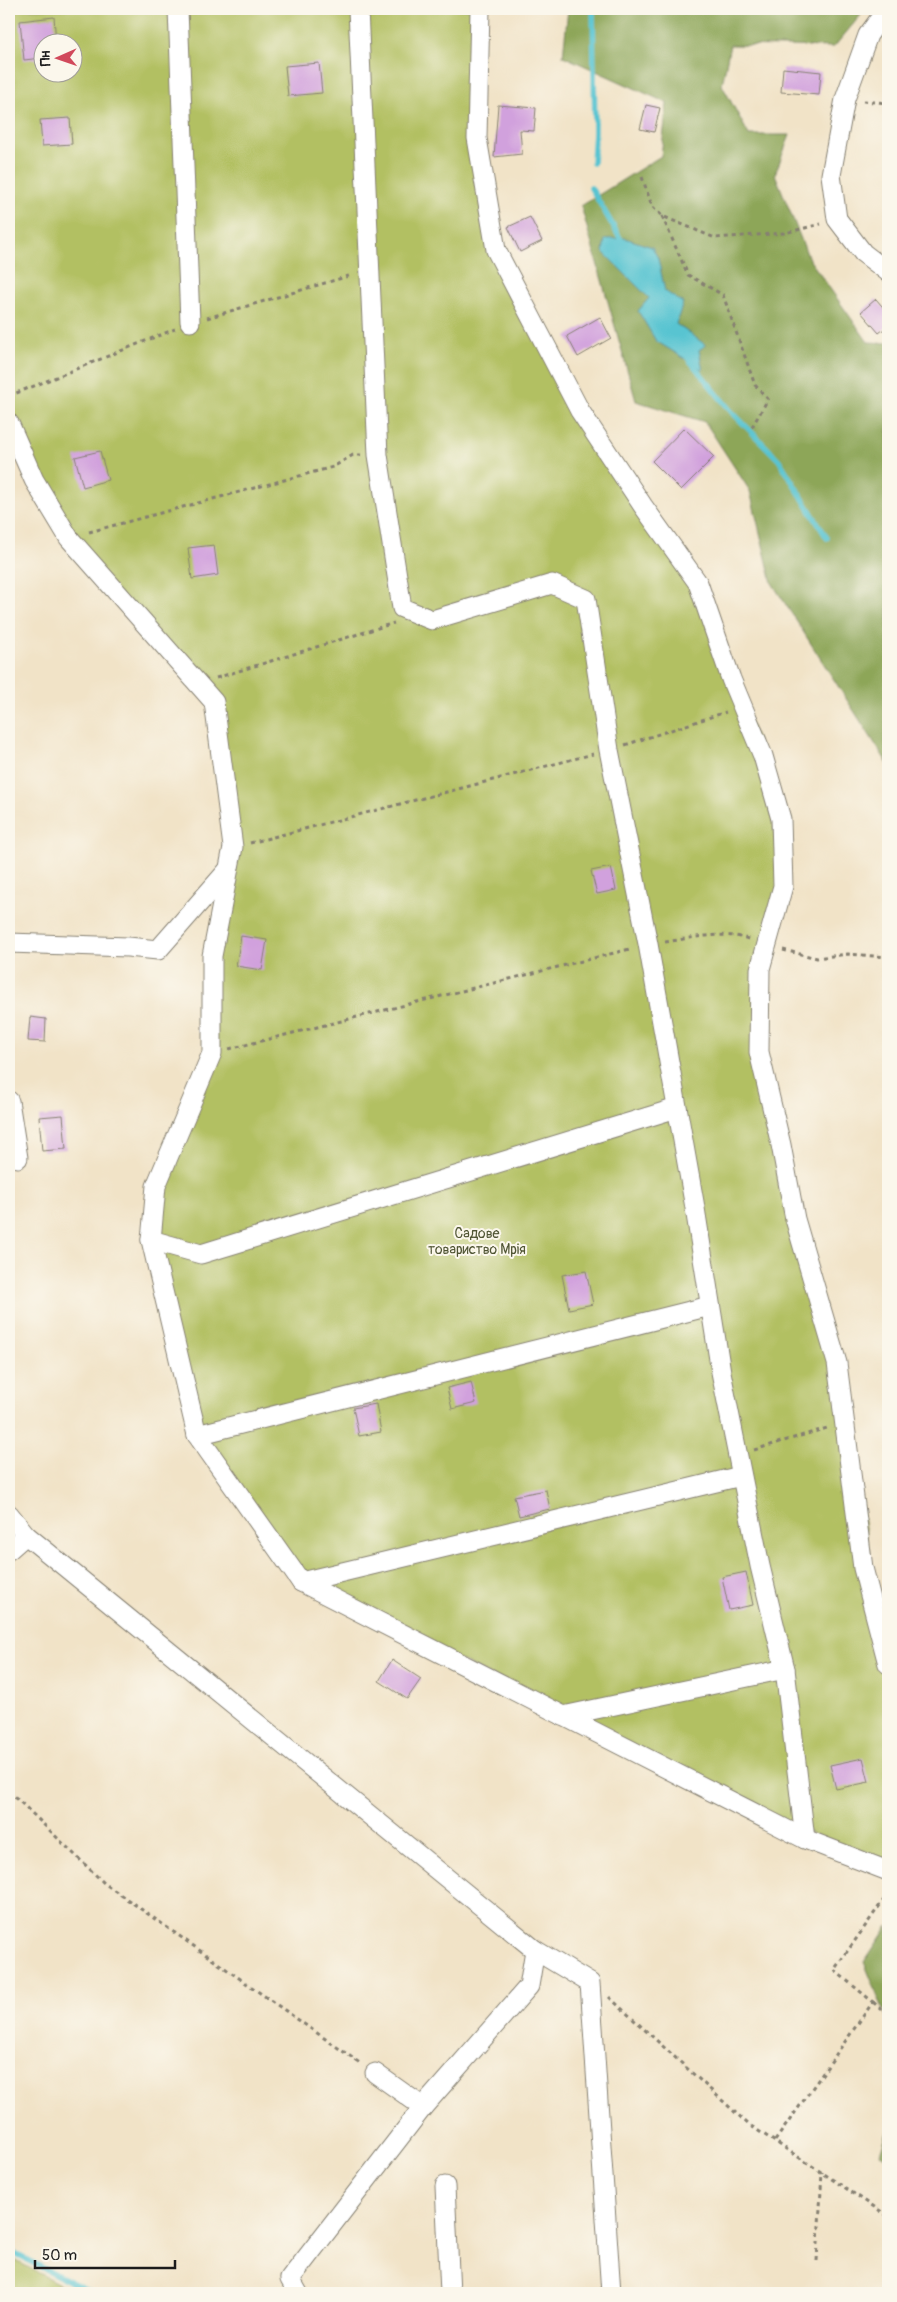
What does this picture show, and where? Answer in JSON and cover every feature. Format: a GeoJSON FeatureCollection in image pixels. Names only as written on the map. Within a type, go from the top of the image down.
{"type":"FeatureCollection","features":[{"type":"Feature","properties":{"kind":"street"},"geometry":{"type":"LineString","coordinates":[[178,9],[190,322]]}},
{"type":"Feature","properties":{"kind":"street"},"geometry":{"type":"LineString","coordinates":[[358,9],[378,455],[402,608],[432,620],[552,584],[586,599],[609,750],[648,944],[737,1455],[785,1669],[805,1839]]}},
{"type":"Feature","properties":{"kind":"street"},"geometry":{"type":"LineString","coordinates":[[480,9],[477,138],[496,250],[580,411],[643,506],[698,583],[731,679],[764,756],[781,819],[783,886],[760,970],[759,1052],[781,1144],[795,1219],[837,1363],[863,1568],[888,1664]]}},
{"type":"Feature","properties":{"kind":"street"},"geometry":{"type":"LineString","coordinates":[[887,9],[868,35],[845,99],[831,175],[837,219],[863,253],[888,272]]}},
{"type":"Feature","properties":{"kind":"street"},"geometry":{"type":"LineString","coordinates":[[9,423],[34,480],[69,538],[214,702],[233,847],[212,956],[212,1054],[156,1186],[151,1240],[197,1435],[301,1582],[805,1839],[888,1871]]}},
{"type":"Feature","properties":{"kind":"street"},"geometry":{"type":"LineString","coordinates":[[9,943],[128,947],[158,950],[228,870]]}},
{"type":"Feature","properties":{"kind":"street"},"geometry":{"type":"LineString","coordinates":[[9,1101],[18,1158]]}},
{"type":"Feature","properties":{"kind":"street"},"geometry":{"type":"LineString","coordinates":[[151,1240],[201,1254],[677,1108]]}},
{"type":"Feature","properties":{"kind":"street"},"geometry":{"type":"LineString","coordinates":[[197,1435],[710,1306]]}},
{"type":"Feature","properties":{"kind":"street"},"geometry":{"type":"LineString","coordinates":[[301,1582],[741,1476]]}},
{"type":"Feature","properties":{"kind":"street"},"geometry":{"type":"LineString","coordinates":[[9,1514],[26,1535],[535,1950],[590,1983],[611,2293]]}},
{"type":"Feature","properties":{"kind":"street"},"geometry":{"type":"LineString","coordinates":[[9,1550],[26,1535]]}},
{"type":"Feature","properties":{"kind":"street"},"geometry":{"type":"LineString","coordinates":[[563,1716],[785,1669]]}},
{"type":"Feature","properties":{"kind":"street"},"geometry":{"type":"LineString","coordinates":[[298,2293],[290,2279],[423,2107],[529,1986],[535,1950]]}},
{"type":"Feature","properties":{"kind":"street"},"geometry":{"type":"LineString","coordinates":[[376,2073],[423,2107]]}},
{"type":"Feature","properties":{"kind":"street"},"geometry":{"type":"LineString","coordinates":[[445,2186],[450,2293]]}},
{"type":"Feature","properties":{"kind":"path"},"geometry":{"type":"LineString","coordinates":[[845,99],[888,103]]}},
{"type":"Feature","properties":{"kind":"path"},"geometry":{"type":"LineString","coordinates":[[642,176],[652,206],[662,216],[688,275],[723,295],[755,385],[768,399],[752,427]]}},
{"type":"Feature","properties":{"kind":"path"},"geometry":{"type":"LineString","coordinates":[[662,216],[715,238],[785,233],[837,219]]}},
{"type":"Feature","properties":{"kind":"path"},"geometry":{"type":"LineString","coordinates":[[69,538],[333,467],[353,455],[378,455]]}},
{"type":"Feature","properties":{"kind":"path"},"geometry":{"type":"LineString","coordinates":[[198,684],[371,631],[418,614]]}},
{"type":"Feature","properties":{"kind":"path"},"geometry":{"type":"LineString","coordinates":[[233,847],[609,750],[728,712]]}},
{"type":"Feature","properties":{"kind":"path"},"geometry":{"type":"LineString","coordinates":[[212,1054],[648,944],[706,936],[740,936],[766,946],[817,958],[848,954],[888,957]]}},
{"type":"Feature","properties":{"kind":"path"},"geometry":{"type":"LineString","coordinates":[[737,1455],[844,1423]]}},
{"type":"Feature","properties":{"kind":"path"},"geometry":{"type":"LineString","coordinates":[[9,1791],[104,1883],[376,2073]]}},
{"type":"Feature","properties":{"kind":"path"},"geometry":{"type":"LineString","coordinates":[[888,1894],[834,1970],[888,2015]]}},
{"type":"Feature","properties":{"kind":"path"},"geometry":{"type":"LineString","coordinates":[[590,1983],[620,2006],[748,2124],[888,2216]]}},
{"type":"Feature","properties":{"kind":"path"},"geometry":{"type":"LineString","coordinates":[[775,2141],[873,2002]]}},
{"type":"Feature","properties":{"kind":"path"},"geometry":{"type":"LineString","coordinates":[[817,2261],[822,2172]]}},
{"type":"Feature","properties":{"kind":"green space","name":"Садове товариство Мрія"},"geometry":{"type":"Polygon","coordinates":[[[9,9],[480,9],[477,138],[496,250],[580,411],[698,583],[763,756],[783,886],[760,970],[759,1052],[837,1363],[888,1664],[888,1871],[301,1582],[197,1435],[151,1240],[156,1186],[212,1053],[212,956],[233,847],[214,702],[69,538],[9,420],[9,9]]]}},
{"type":"Feature","properties":{"kind":"green space"},"geometry":{"type":"Polygon","coordinates":[[[568,9],[866,9],[834,47],[730,45],[722,85],[749,135],[790,135],[775,174],[809,259],[868,342],[888,343],[888,764],[772,583],[750,491],[705,422],[636,401],[581,206],[661,156],[667,103],[563,56],[568,9]]]}},
{"type":"Feature","properties":{"kind":"green space"},"geometry":{"type":"Polygon","coordinates":[[[888,1926],[888,2021],[864,1962],[888,1926]]]}},
{"type":"Feature","properties":{"kind":"green space"},"geometry":{"type":"Polygon","coordinates":[[[888,2129],[888,2158],[880,2154],[888,2129]]]}},
{"type":"Feature","properties":{"kind":"green space"},"geometry":{"type":"Polygon","coordinates":[[[9,2257],[76,2293],[9,2293],[9,2257]]]}},
{"type":"Feature","properties":{"kind":"water"},"geometry":{"type":"Polygon","coordinates":[[[625,238],[652,247],[658,258],[665,291],[683,303],[676,324],[706,345],[699,350],[703,370],[656,341],[638,311],[649,298],[603,252],[605,239],[625,238]]]}},
{"type":"Feature","properties":{"kind":"building"},"geometry":{"type":"Polygon","coordinates":[[[54,17],[55,32],[32,32],[32,59],[24,60],[20,21],[54,17]]]}},
{"type":"Feature","properties":{"kind":"building"},"geometry":{"type":"Polygon","coordinates":[[[319,63],[322,93],[288,96],[285,66],[319,63]]]}},
{"type":"Feature","properties":{"kind":"building"},"geometry":{"type":"Polygon","coordinates":[[[783,68],[821,72],[819,95],[781,92],[783,68]]]}},
{"type":"Feature","properties":{"kind":"building"},"geometry":{"type":"Polygon","coordinates":[[[498,105],[536,108],[534,131],[520,130],[522,154],[494,157],[498,105]]]}},
{"type":"Feature","properties":{"kind":"building"},"geometry":{"type":"Polygon","coordinates":[[[646,105],[660,108],[654,132],[640,129],[646,105]]]}},
{"type":"Feature","properties":{"kind":"building"},"geometry":{"type":"Polygon","coordinates":[[[70,118],[72,144],[42,146],[40,120],[70,118]]]}},
{"type":"Feature","properties":{"kind":"building"},"geometry":{"type":"Polygon","coordinates":[[[530,217],[542,241],[520,252],[508,227],[530,217]]]}},
{"type":"Feature","properties":{"kind":"building"},"geometry":{"type":"Polygon","coordinates":[[[876,299],[888,313],[888,326],[879,333],[861,312],[876,299]]]}},
{"type":"Feature","properties":{"kind":"building"},"geometry":{"type":"Polygon","coordinates":[[[600,317],[611,338],[578,357],[567,336],[600,317]]]}},
{"type":"Feature","properties":{"kind":"building"},"geometry":{"type":"Polygon","coordinates":[[[684,428],[714,457],[681,490],[652,461],[684,428]]]}},
{"type":"Feature","properties":{"kind":"building"},"geometry":{"type":"Polygon","coordinates":[[[100,451],[108,480],[83,487],[75,457],[100,451]]]}},
{"type":"Feature","properties":{"kind":"building"},"geometry":{"type":"Polygon","coordinates":[[[214,545],[218,575],[192,579],[188,548],[214,545]]]}},
{"type":"Feature","properties":{"kind":"building"},"geometry":{"type":"Polygon","coordinates":[[[611,867],[616,890],[597,894],[591,871],[611,867]]]}},
{"type":"Feature","properties":{"kind":"building"},"geometry":{"type":"Polygon","coordinates":[[[241,936],[267,940],[262,970],[236,966],[241,936]]]}},
{"type":"Feature","properties":{"kind":"building"},"geometry":{"type":"Polygon","coordinates":[[[30,1017],[46,1019],[45,1042],[28,1041],[30,1017]]]}},
{"type":"Feature","properties":{"kind":"building"},"geometry":{"type":"Polygon","coordinates":[[[63,1115],[66,1149],[42,1151],[39,1117],[63,1115]]]}},
{"type":"Feature","properties":{"kind":"building"},"geometry":{"type":"Polygon","coordinates":[[[586,1271],[593,1304],[569,1309],[562,1275],[586,1271]]]}},
{"type":"Feature","properties":{"kind":"building"},"geometry":{"type":"Polygon","coordinates":[[[471,1382],[476,1403],[452,1409],[447,1388],[471,1382]]]}},
{"type":"Feature","properties":{"kind":"building"},"geometry":{"type":"Polygon","coordinates":[[[376,1404],[381,1432],[359,1436],[353,1408],[376,1404]]]}},
{"type":"Feature","properties":{"kind":"building"},"geometry":{"type":"Polygon","coordinates":[[[546,1490],[550,1509],[519,1516],[514,1496],[546,1490]]]}},
{"type":"Feature","properties":{"kind":"building"},"geometry":{"type":"Polygon","coordinates":[[[746,1572],[753,1605],[729,1610],[722,1577],[746,1572]]]}},
{"type":"Feature","properties":{"kind":"building"},"geometry":{"type":"Polygon","coordinates":[[[392,1660],[421,1679],[407,1699],[379,1681],[392,1660]]]}},
{"type":"Feature","properties":{"kind":"building"},"geometry":{"type":"Polygon","coordinates":[[[863,1758],[869,1782],[836,1789],[830,1765],[863,1758]]]}},
{"type":"Feature","properties":{"kind":"waterway"},"geometry":{"type":"LineString","coordinates":[[593,9],[595,132],[593,163]]}},
{"type":"Feature","properties":{"kind":"waterway"},"geometry":{"type":"LineString","coordinates":[[591,188],[624,245]]}},
{"type":"Feature","properties":{"kind":"waterway"},"geometry":{"type":"LineString","coordinates":[[687,357],[730,410],[779,460],[827,538]]}},
{"type":"Feature","properties":{"kind":"waterway"},"geometry":{"type":"LineString","coordinates":[[9,2251],[93,2293]]}}]}
